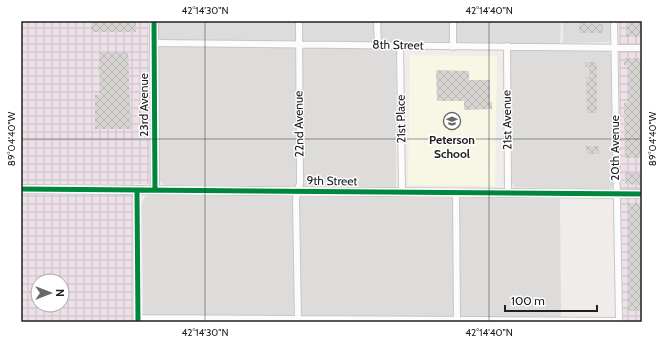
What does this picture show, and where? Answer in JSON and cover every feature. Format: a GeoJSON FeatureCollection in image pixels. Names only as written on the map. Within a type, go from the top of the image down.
{"type":"FeatureCollection","features":[{"type":"Feature","properties":{"kind":"street","name":"23rd Avenue"},"geometry":{"type":"LineString","coordinates":[[154,21],[155,190]]}},
{"type":"Feature","properties":{"kind":"street","name":"22nd Avenue"},"geometry":{"type":"LineString","coordinates":[[298,321],[296,199],[300,183],[299,21]]}},
{"type":"Feature","properties":{"kind":"street"},"geometry":{"type":"LineString","coordinates":[[377,21],[378,45]]}},
{"type":"Feature","properties":{"kind":"street"},"geometry":{"type":"LineString","coordinates":[[452,21],[453,47]]}},
{"type":"Feature","properties":{"kind":"street","name":"20th Avenue"},"geometry":{"type":"LineString","coordinates":[[614,21],[619,322]]}},
{"type":"Feature","properties":{"kind":"street","name":"8th Street"},"geometry":{"type":"LineString","coordinates":[[154,43],[642,48]]}},
{"type":"Feature","properties":{"kind":"street","name":"21st Place"},"geometry":{"type":"LineString","coordinates":[[400,45],[402,192]]}},
{"type":"Feature","properties":{"kind":"street","name":"21st Avenue"},"geometry":{"type":"LineString","coordinates":[[507,46],[508,193]]}},
{"type":"Feature","properties":{"kind":"street","name":"9th Street"},"geometry":{"type":"LineString","coordinates":[[21,189],[642,194]]}},
{"type":"Feature","properties":{"kind":"street"},"geometry":{"type":"LineString","coordinates":[[137,190],[138,320],[619,322]]}},
{"type":"Feature","properties":{"kind":"street"},"geometry":{"type":"LineString","coordinates":[[456,192],[457,321]]}},
{"type":"Feature","properties":{"kind":"shaded area"},"geometry":{"type":"Polygon","coordinates":[[[21,21],[148,21],[150,184],[133,184],[134,322],[21,322],[21,21]]]}},
{"type":"Feature","properties":{"kind":"shaded area"},"geometry":{"type":"Polygon","coordinates":[[[158,21],[561,21],[560,50],[607,50],[611,54],[613,185],[611,188],[606,190],[514,187],[512,181],[510,43],[396,41],[395,187],[164,185],[159,180],[158,21]]]}},
{"type":"Feature","properties":{"kind":"shaded area"},"geometry":{"type":"Polygon","coordinates":[[[563,21],[612,21],[612,37],[609,42],[563,43],[563,21]]]}},
{"type":"Feature","properties":{"kind":"shaded area"},"geometry":{"type":"Polygon","coordinates":[[[619,21],[642,21],[642,322],[621,322],[619,21]]]}},
{"type":"Feature","properties":{"kind":"shaded area","name":"Peterson School"},"geometry":{"type":"Polygon","coordinates":[[[410,55],[497,56],[495,186],[408,185],[410,55]]]}},
{"type":"Feature","properties":{"kind":"shaded area"},"geometry":{"type":"Polygon","coordinates":[[[145,196],[560,199],[561,322],[143,322],[142,203],[145,196]]]}},
{"type":"Feature","properties":{"kind":"building"},"geometry":{"type":"Polygon","coordinates":[[[91,21],[136,21],[136,32],[91,32],[91,21]]]}},
{"type":"Feature","properties":{"kind":"building"},"geometry":{"type":"Polygon","coordinates":[[[626,21],[642,21],[642,37],[626,37],[626,21]]]}},
{"type":"Feature","properties":{"kind":"building"},"geometry":{"type":"Polygon","coordinates":[[[579,23],[603,24],[603,33],[579,33],[579,23]]]}},
{"type":"Feature","properties":{"kind":"building"},"geometry":{"type":"Polygon","coordinates":[[[100,52],[128,52],[131,129],[95,129],[95,95],[100,95],[100,73],[98,73],[100,52]]]}},
{"type":"Feature","properties":{"kind":"building"},"geometry":{"type":"Polygon","coordinates":[[[624,58],[642,58],[642,158],[625,158],[624,103],[628,103],[628,65],[624,65],[624,58]]]}},
{"type":"Feature","properties":{"kind":"building"},"geometry":{"type":"Polygon","coordinates":[[[585,62],[597,62],[597,113],[587,113],[586,77],[589,77],[589,67],[585,67],[585,62]]]}},
{"type":"Feature","properties":{"kind":"building"},"geometry":{"type":"Polygon","coordinates":[[[436,70],[469,71],[469,80],[490,80],[490,102],[492,102],[492,109],[464,110],[464,101],[437,101],[436,70]]]}},
{"type":"Feature","properties":{"kind":"building"},"geometry":{"type":"Polygon","coordinates":[[[586,146],[599,146],[599,154],[586,154],[586,146]]]}},
{"type":"Feature","properties":{"kind":"building"},"geometry":{"type":"Polygon","coordinates":[[[625,172],[642,173],[642,185],[625,184],[625,172]]]}},
{"type":"Feature","properties":{"kind":"building"},"geometry":{"type":"Polygon","coordinates":[[[628,203],[642,203],[642,311],[628,311],[628,203]]]}},
{"type":"Feature","properties":{"kind":"cycle path"},"geometry":{"type":"LineString","coordinates":[[154,21],[155,190]]}},
{"type":"Feature","properties":{"kind":"cycle path"},"geometry":{"type":"LineString","coordinates":[[21,189],[642,194]]}},
{"type":"Feature","properties":{"kind":"cycle path"},"geometry":{"type":"LineString","coordinates":[[137,190],[138,322]]}},
{"type":"Feature","properties":{"kind":"place","name":"Peterson School"},"geometry":{"type":"Point","coordinates":[452,121]}}]}
